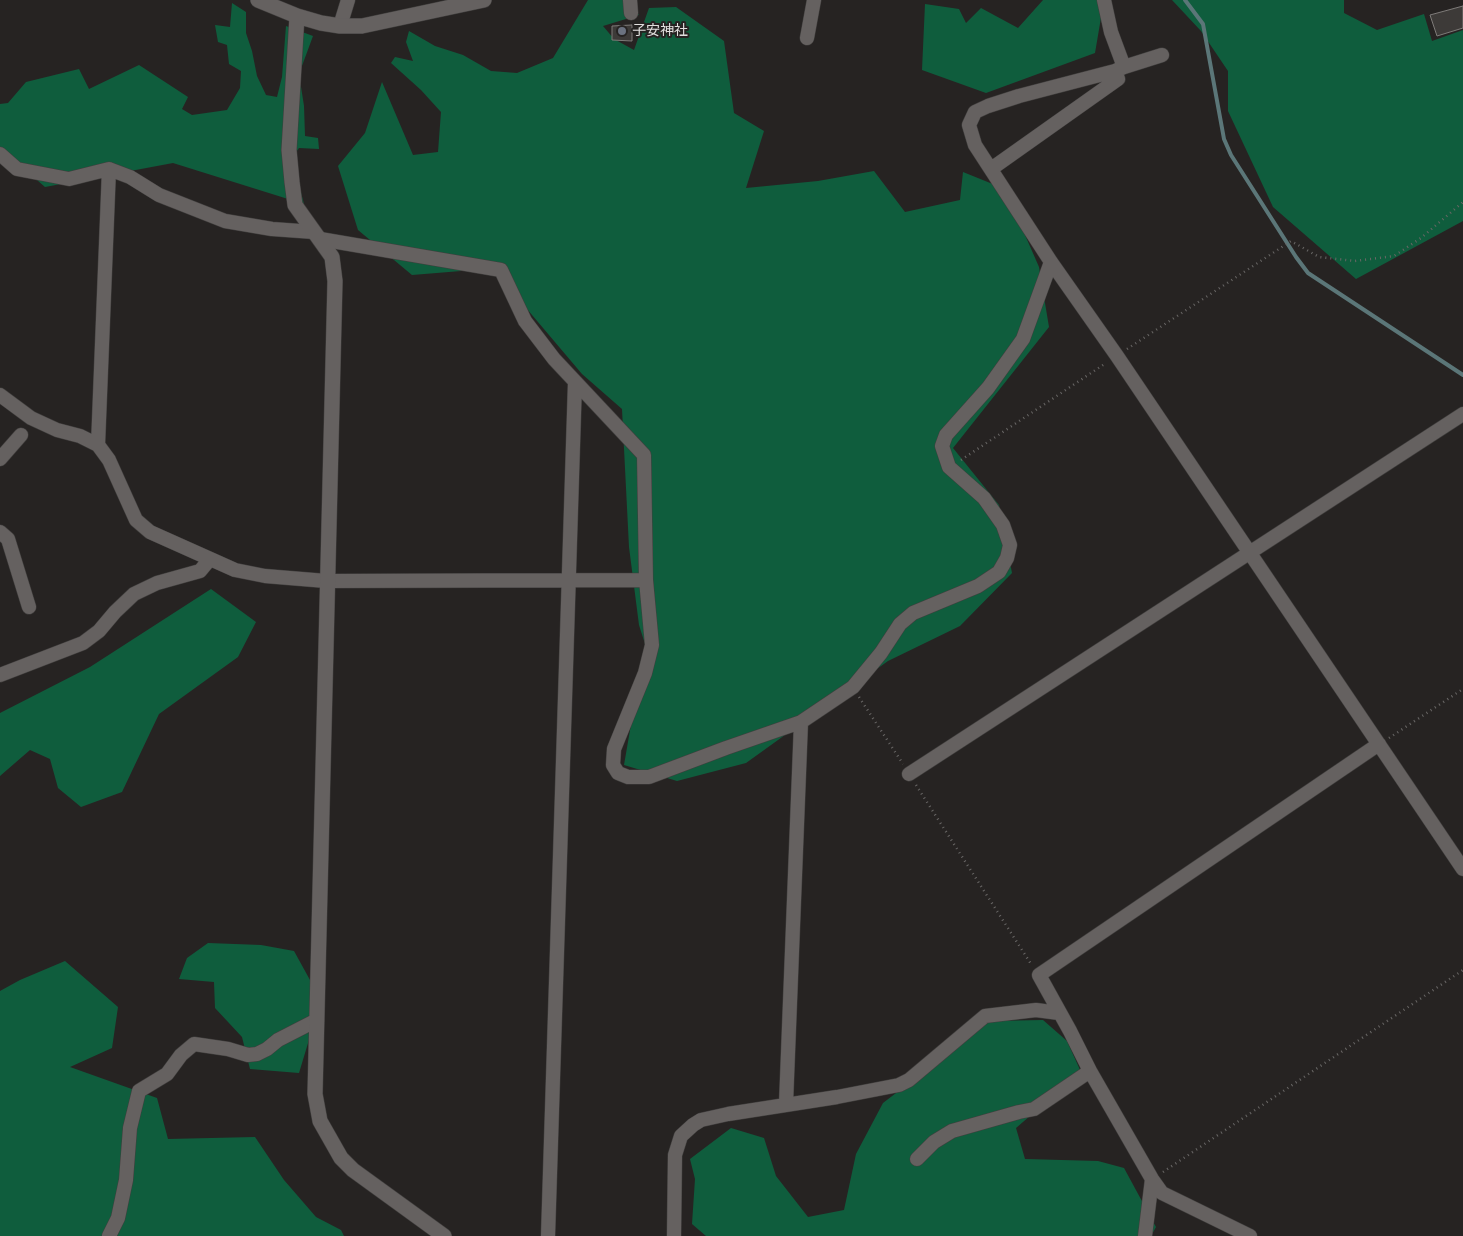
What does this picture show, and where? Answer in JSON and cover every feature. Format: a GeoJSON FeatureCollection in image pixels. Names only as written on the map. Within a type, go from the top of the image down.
{"type":"FeatureCollection","features":[{"type":"Feature","properties":{"kind":"street"},"geometry":{"type":"LineString","coordinates":[[258,0],[297,16],[340,26],[362,26],[484,0]]}},
{"type":"Feature","properties":{"kind":"street"},"geometry":{"type":"LineString","coordinates":[[340,26],[348,0]]}},
{"type":"Feature","properties":{"kind":"street"},"geometry":{"type":"LineString","coordinates":[[807,38],[814,0]]}},
{"type":"Feature","properties":{"kind":"street"},"geometry":{"type":"LineString","coordinates":[[991,169],[1118,80],[1120,69],[1104,0]]}},
{"type":"Feature","properties":{"kind":"street"},"geometry":{"type":"LineString","coordinates":[[297,16],[289,150],[292,182],[296,205],[332,257],[335,281],[326,581],[315,1094],[320,1121],[341,1158],[353,1170],[444,1236]]}},
{"type":"Feature","properties":{"kind":"street"},"geometry":{"type":"LineString","coordinates":[[1162,55],[1120,69],[1019,96],[975,112],[969,125],[975,145],[1051,262],[1117,356],[1463,869]]}},
{"type":"Feature","properties":{"kind":"street"},"geometry":{"type":"LineString","coordinates":[[0,154],[17,169],[69,179],[109,168],[130,177],[159,195],[225,221],[317,235],[501,270],[525,321],[554,359],[644,455],[646,580],[652,645],[645,672],[614,749],[613,765],[618,773],[628,777],[649,777],[801,722],[853,687],[881,653],[900,624],[913,613],[978,586],[999,572],[1007,558],[1010,545],[1003,525],[984,498],[949,467],[942,446],[946,435],[988,388],[1023,339],[1051,262]]}},
{"type":"Feature","properties":{"kind":"street"},"geometry":{"type":"LineString","coordinates":[[98,445],[109,168]]}},
{"type":"Feature","properties":{"kind":"street"},"geometry":{"type":"LineString","coordinates":[[548,1236],[575,382]]}},
{"type":"Feature","properties":{"kind":"street"},"geometry":{"type":"LineString","coordinates":[[0,395],[31,418],[57,430],[80,436],[98,445],[109,460],[136,520],[150,532],[235,570],[265,576],[326,581],[646,580]]}},
{"type":"Feature","properties":{"kind":"street"},"geometry":{"type":"LineString","coordinates":[[909,774],[1463,414]]}},
{"type":"Feature","properties":{"kind":"street"},"geometry":{"type":"LineString","coordinates":[[0,459],[21,435]]}},
{"type":"Feature","properties":{"kind":"street"},"geometry":{"type":"LineString","coordinates":[[0,532],[8,539],[29,607]]}},
{"type":"Feature","properties":{"kind":"street"},"geometry":{"type":"LineString","coordinates":[[0,674],[83,643],[99,631],[134,594],[157,583],[200,571],[210,559]]}},
{"type":"Feature","properties":{"kind":"street"},"geometry":{"type":"LineString","coordinates":[[786,1104],[801,722]]}},
{"type":"Feature","properties":{"kind":"street"},"geometry":{"type":"LineString","coordinates":[[1250,1236],[1162,1193],[1090,1072],[1039,975],[1380,744]]}},
{"type":"Feature","properties":{"kind":"street"},"geometry":{"type":"LineString","coordinates":[[674,1236],[675,1155],[681,1136],[693,1125],[702,1120],[728,1114],[899,1085],[909,1080],[985,1016],[1036,1010],[1059,1013]]}},
{"type":"Feature","properties":{"kind":"street"},"geometry":{"type":"LineString","coordinates":[[109,1236],[118,1218],[126,1180],[130,1128],[139,1091],[167,1074],[181,1055],[194,1044],[228,1049],[248,1055],[257,1054],[278,1040],[317,1020]]}},
{"type":"Feature","properties":{"kind":"street"},"geometry":{"type":"LineString","coordinates":[[917,1159],[934,1142],[952,1131],[1034,1109],[1090,1072]]}},
{"type":"Feature","properties":{"kind":"street"},"geometry":{"type":"LineString","coordinates":[[1145,1236],[1152,1179]]}},
{"type":"Feature","properties":{"kind":"path"},"geometry":{"type":"LineString","coordinates":[[949,467],[1291,241],[1319,257],[1355,261],[1394,256],[1421,238],[1463,202]]}},
{"type":"Feature","properties":{"kind":"path"},"geometry":{"type":"LineString","coordinates":[[853,687],[1039,975]]}},
{"type":"Feature","properties":{"kind":"path"},"geometry":{"type":"LineString","coordinates":[[1380,744],[1463,689]]}},
{"type":"Feature","properties":{"kind":"path"},"geometry":{"type":"LineString","coordinates":[[1152,1179],[1463,970]]}},
{"type":"Feature","properties":{"kind":"green space"},"geometry":{"type":"Polygon","coordinates":[[[588,0],[626,0],[639,15],[603,26],[614,39],[634,50],[649,8],[676,7],[724,41],[734,113],[764,131],[746,188],[818,181],[874,171],[905,212],[960,200],[963,172],[1005,189],[1039,267],[1049,327],[953,448],[999,505],[1012,573],[960,626],[888,661],[746,763],[677,781],[624,765],[634,707],[651,663],[639,625],[629,547],[622,409],[582,374],[488,263],[461,271],[412,275],[358,230],[338,166],[365,133],[382,82],[413,155],[438,152],[441,112],[421,90],[391,63],[395,57],[413,61],[406,42],[409,31],[435,46],[463,55],[491,71],[517,73],[553,58],[588,0]]]}},
{"type":"Feature","properties":{"kind":"green space"},"geometry":{"type":"Polygon","coordinates":[[[1043,0],[1104,0],[1095,53],[986,93],[922,70],[925,4],[959,9],[966,23],[981,8],[1018,28],[1043,0]]]}},
{"type":"Feature","properties":{"kind":"green space"},"geometry":{"type":"Polygon","coordinates":[[[1172,0],[1344,0],[1344,13],[1377,30],[1424,14],[1432,41],[1463,30],[1463,221],[1356,279],[1273,207],[1228,111],[1228,71],[1201,31],[1172,0]]]}},
{"type":"Feature","properties":{"kind":"green space"},"geometry":{"type":"Polygon","coordinates":[[[232,3],[246,12],[246,33],[257,76],[266,95],[277,97],[282,77],[286,26],[313,36],[299,74],[304,106],[305,136],[318,138],[319,149],[299,148],[292,158],[304,204],[173,163],[45,187],[0,148],[0,104],[8,103],[26,82],[79,69],[89,89],[139,65],[188,97],[182,109],[192,115],[227,110],[240,88],[241,71],[229,64],[227,45],[218,42],[215,25],[230,27],[232,3]]]}},
{"type":"Feature","properties":{"kind":"green space"},"geometry":{"type":"Polygon","coordinates":[[[211,589],[256,622],[238,657],[159,714],[122,792],[81,807],[58,788],[50,759],[30,750],[0,776],[0,713],[90,667],[211,589]]]}},
{"type":"Feature","properties":{"kind":"green space"},"geometry":{"type":"Polygon","coordinates":[[[208,943],[261,945],[294,951],[321,1000],[299,1073],[250,1069],[242,1037],[215,1008],[214,982],[179,979],[187,958],[208,943]]]}},
{"type":"Feature","properties":{"kind":"green space"},"geometry":{"type":"Polygon","coordinates":[[[65,961],[118,1007],[112,1048],[70,1067],[157,1098],[168,1139],[255,1137],[284,1180],[316,1217],[341,1230],[344,1236],[0,1236],[0,991],[20,980],[65,961]]]}},
{"type":"Feature","properties":{"kind":"green space"},"geometry":{"type":"Polygon","coordinates":[[[1043,1020],[1067,1041],[1081,1072],[1016,1128],[1025,1159],[1098,1161],[1124,1168],[1156,1227],[1151,1236],[706,1236],[692,1224],[695,1179],[690,1159],[731,1128],[764,1138],[776,1176],[808,1217],[844,1210],[856,1154],[883,1103],[990,1021],[1043,1020]]]}},
{"type":"Feature","properties":{"kind":"building"},"geometry":{"type":"Polygon","coordinates":[[[1463,6],[1463,28],[1437,36],[1430,15],[1463,6]]]}},
{"type":"Feature","properties":{"kind":"building"},"geometry":{"type":"Polygon","coordinates":[[[632,25],[632,41],[612,40],[612,26],[632,25]]]}},
{"type":"Feature","properties":{"kind":"waterway"},"geometry":{"type":"LineString","coordinates":[[1185,0],[1203,24],[1224,139],[1231,155],[1296,257],[1308,273],[1463,375]]}},
{"type":"Feature","properties":{"kind":"place","name":"子安神社"},"geometry":{"type":"Point","coordinates":[622,31]}}]}
